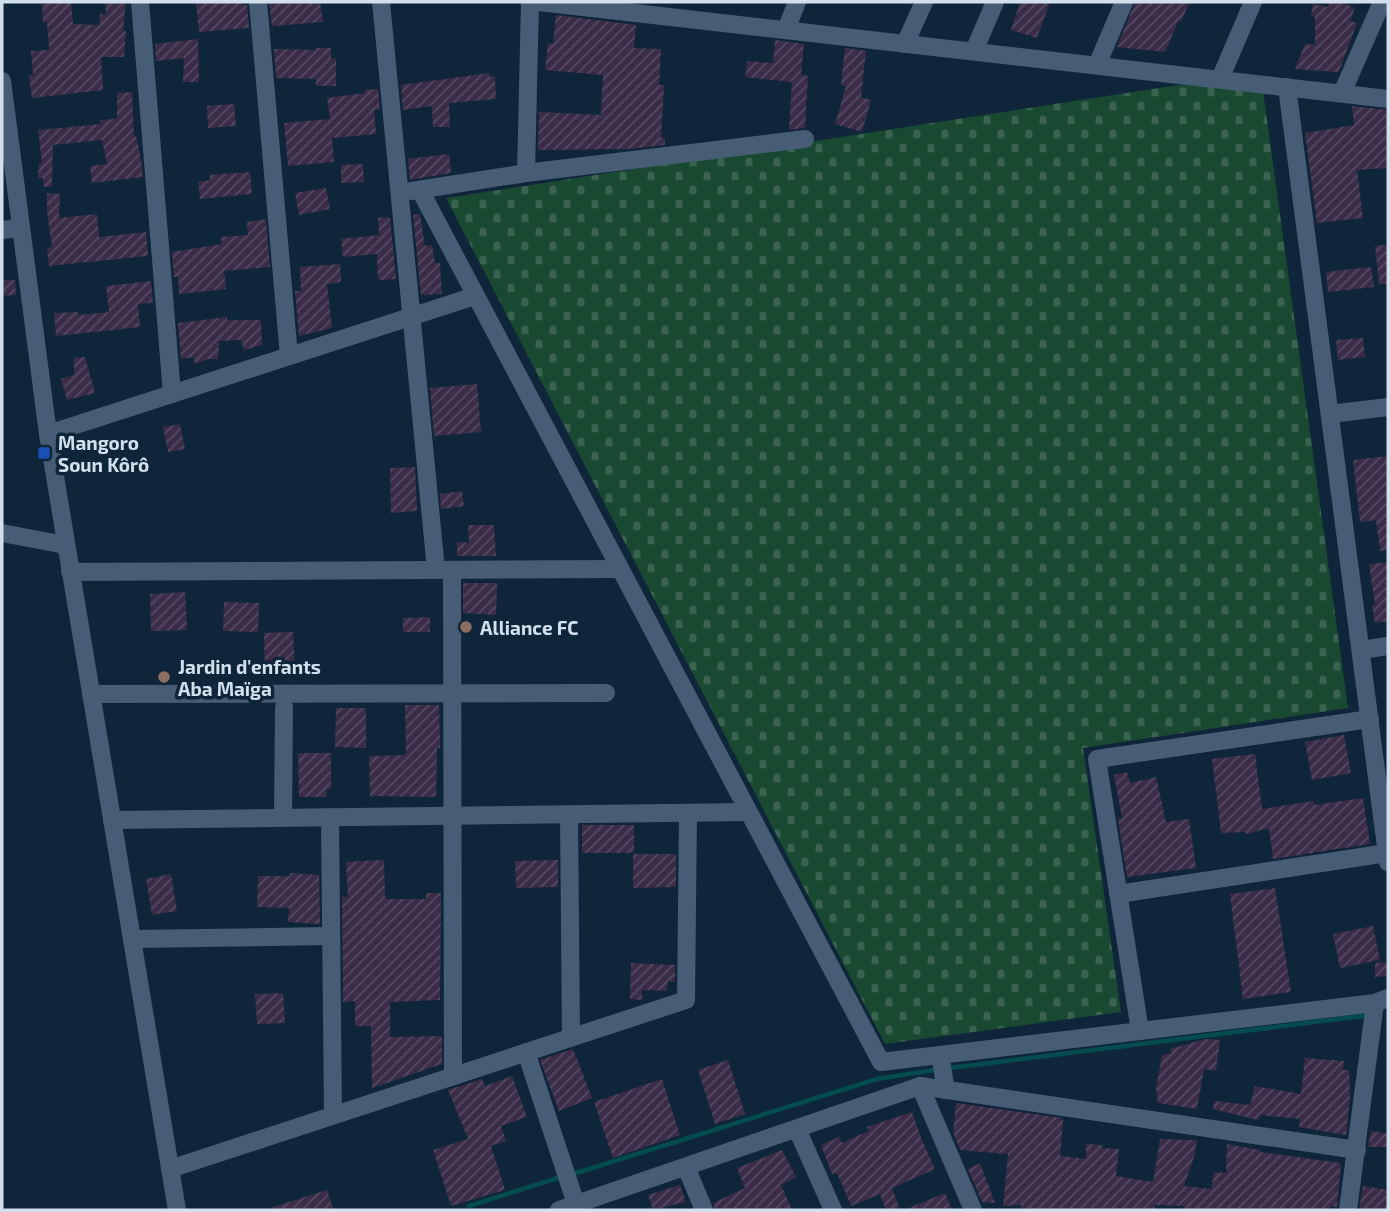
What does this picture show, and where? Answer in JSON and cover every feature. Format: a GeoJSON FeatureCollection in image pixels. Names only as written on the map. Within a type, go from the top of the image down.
{"type":"FeatureCollection","features":[{"type":"Feature","properties":{"kind":"street"},"geometry":{"type":"LineString","coordinates":[[140,2],[173,394]]}},
{"type":"Feature","properties":{"kind":"street"},"geometry":{"type":"LineString","coordinates":[[258,2],[289,356]]}},
{"type":"Feature","properties":{"kind":"street"},"geometry":{"type":"LineString","coordinates":[[381,2],[413,316],[444,570],[452,693],[453,1076]]}},
{"type":"Feature","properties":{"kind":"street"},"geometry":{"type":"LineString","coordinates":[[526,173],[530,2]]}},
{"type":"Feature","properties":{"kind":"street"},"geometry":{"type":"LineString","coordinates":[[539,2],[665,9],[786,30],[1388,99]]}},
{"type":"Feature","properties":{"kind":"street"},"geometry":{"type":"LineString","coordinates":[[786,30],[797,2]]}},
{"type":"Feature","properties":{"kind":"street"},"geometry":{"type":"LineString","coordinates":[[905,44],[924,2]]}},
{"type":"Feature","properties":{"kind":"street"},"geometry":{"type":"LineString","coordinates":[[974,51],[995,2]]}},
{"type":"Feature","properties":{"kind":"street"},"geometry":{"type":"LineString","coordinates":[[1097,65],[1124,2]]}},
{"type":"Feature","properties":{"kind":"street"},"geometry":{"type":"LineString","coordinates":[[1220,79],[1253,2]]}},
{"type":"Feature","properties":{"kind":"street"},"geometry":{"type":"LineString","coordinates":[[1342,93],[1382,2]]}},
{"type":"Feature","properties":{"kind":"street"},"geometry":{"type":"LineString","coordinates":[[2,81],[65,545],[177,1210]]}},
{"type":"Feature","properties":{"kind":"street"},"geometry":{"type":"LineString","coordinates":[[1118,894],[1388,857],[1287,87]]}},
{"type":"Feature","properties":{"kind":"street"},"geometry":{"type":"LineString","coordinates":[[400,192],[526,173],[805,139]]}},
{"type":"Feature","properties":{"kind":"street"},"geometry":{"type":"LineString","coordinates":[[420,190],[881,1062],[1382,1001],[1348,1210]]}},
{"type":"Feature","properties":{"kind":"street"},"geometry":{"type":"LineString","coordinates":[[2,230],[20,228]]}},
{"type":"Feature","properties":{"kind":"street"},"geometry":{"type":"LineString","coordinates":[[48,434],[475,296]]}},
{"type":"Feature","properties":{"kind":"street"},"geometry":{"type":"LineString","coordinates":[[1330,415],[1388,407]]}},
{"type":"Feature","properties":{"kind":"street"},"geometry":{"type":"LineString","coordinates":[[2,533],[65,545]]}},
{"type":"Feature","properties":{"kind":"street"},"geometry":{"type":"LineString","coordinates":[[70,572],[620,569]]}},
{"type":"Feature","properties":{"kind":"street"},"geometry":{"type":"LineString","coordinates":[[1360,650],[1388,646]]}},
{"type":"Feature","properties":{"kind":"street"},"geometry":{"type":"LineString","coordinates":[[91,694],[606,693]]}},
{"type":"Feature","properties":{"kind":"street"},"geometry":{"type":"LineString","coordinates":[[283,818],[284,707]]}},
{"type":"Feature","properties":{"kind":"street"},"geometry":{"type":"LineString","coordinates":[[1140,1031],[1097,759],[1370,719]]}},
{"type":"Feature","properties":{"kind":"street"},"geometry":{"type":"LineString","coordinates":[[112,820],[748,812]]}},
{"type":"Feature","properties":{"kind":"street"},"geometry":{"type":"LineString","coordinates":[[170,1169],[685,1000],[688,813]]}},
{"type":"Feature","properties":{"kind":"street"},"geometry":{"type":"LineString","coordinates":[[569,814],[571,1038]]}},
{"type":"Feature","properties":{"kind":"street"},"geometry":{"type":"LineString","coordinates":[[330,817],[333,1115]]}},
{"type":"Feature","properties":{"kind":"street"},"geometry":{"type":"LineString","coordinates":[[132,939],[331,936]]}},
{"type":"Feature","properties":{"kind":"street"},"geometry":{"type":"LineString","coordinates":[[526,1052],[567,1207],[920,1086],[1357,1150]]}},
{"type":"Feature","properties":{"kind":"street"},"geometry":{"type":"LineString","coordinates":[[940,1055],[946,1090]]}},
{"type":"Feature","properties":{"kind":"street"},"geometry":{"type":"LineString","coordinates":[[920,1086],[972,1210]]}},
{"type":"Feature","properties":{"kind":"street"},"geometry":{"type":"LineString","coordinates":[[797,1129],[833,1210]]}},
{"type":"Feature","properties":{"kind":"street"},"geometry":{"type":"LineString","coordinates":[[686,1167],[704,1210]]}},
{"type":"Feature","properties":{"kind":"green space"},"geometry":{"type":"Polygon","coordinates":[[[1211,80],[1263,91],[1348,708],[1083,748],[1121,1012],[885,1044],[446,198],[1211,80]]]}},
{"type":"Feature","properties":{"kind":"building"},"geometry":{"type":"Polygon","coordinates":[[[71,2],[73,24],[99,25],[100,14],[106,15],[105,2],[126,2],[124,57],[101,57],[103,90],[32,98],[29,76],[33,75],[31,51],[49,50],[47,22],[43,23],[42,4],[71,2]]]}},
{"type":"Feature","properties":{"kind":"building"},"geometry":{"type":"Polygon","coordinates":[[[196,2],[242,2],[242,5],[247,5],[249,28],[199,32],[196,2]]]}},
{"type":"Feature","properties":{"kind":"building"},"geometry":{"type":"Polygon","coordinates":[[[269,2],[320,2],[323,22],[272,26],[269,2]]]}},
{"type":"Feature","properties":{"kind":"building"},"geometry":{"type":"Polygon","coordinates":[[[1020,2],[1050,2],[1037,38],[1011,30],[1020,2]]]}},
{"type":"Feature","properties":{"kind":"building"},"geometry":{"type":"Polygon","coordinates":[[[1135,2],[1190,2],[1165,52],[1117,47],[1135,2]]]}},
{"type":"Feature","properties":{"kind":"building"},"geometry":{"type":"Polygon","coordinates":[[[1330,2],[1341,2],[1355,8],[1350,21],[1357,23],[1338,72],[1295,69],[1305,44],[1315,45],[1315,17],[1311,16],[1313,4],[1328,7],[1330,2]]]}},
{"type":"Feature","properties":{"kind":"building"},"geometry":{"type":"Polygon","coordinates":[[[556,15],[636,25],[634,48],[661,49],[659,85],[664,85],[661,138],[665,138],[665,145],[628,149],[538,150],[539,112],[601,115],[603,75],[545,70],[548,43],[553,44],[556,15]]]}},
{"type":"Feature","properties":{"kind":"building"},"geometry":{"type":"Polygon","coordinates":[[[198,39],[199,82],[183,82],[184,58],[156,61],[155,44],[198,39]]]}},
{"type":"Feature","properties":{"kind":"building"},"geometry":{"type":"Polygon","coordinates":[[[775,40],[804,44],[801,75],[808,76],[805,128],[789,130],[792,82],[745,77],[747,61],[773,63],[775,40]]]}},
{"type":"Feature","properties":{"kind":"building"},"geometry":{"type":"Polygon","coordinates":[[[331,48],[331,59],[336,58],[336,86],[316,86],[316,79],[276,78],[274,49],[331,48]]]}},
{"type":"Feature","properties":{"kind":"building"},"geometry":{"type":"Polygon","coordinates":[[[845,48],[866,51],[861,97],[871,100],[862,132],[835,124],[846,86],[841,85],[845,48]]]}},
{"type":"Feature","properties":{"kind":"building"},"geometry":{"type":"Polygon","coordinates":[[[489,73],[490,77],[495,76],[496,99],[449,103],[450,127],[433,127],[432,106],[403,110],[401,85],[489,73]]]}},
{"type":"Feature","properties":{"kind":"building"},"geometry":{"type":"Polygon","coordinates":[[[378,89],[380,110],[374,110],[376,134],[332,138],[334,162],[288,166],[284,123],[330,119],[327,98],[378,89]]]}},
{"type":"Feature","properties":{"kind":"building"},"geometry":{"type":"Polygon","coordinates":[[[132,92],[134,137],[136,136],[143,177],[92,183],[90,166],[107,164],[102,140],[53,145],[52,186],[44,187],[43,178],[38,178],[39,163],[42,163],[38,130],[101,124],[100,120],[117,119],[117,93],[132,92]]]}},
{"type":"Feature","properties":{"kind":"building"},"geometry":{"type":"Polygon","coordinates":[[[234,104],[236,126],[208,128],[207,106],[234,104]]]}},
{"type":"Feature","properties":{"kind":"building"},"geometry":{"type":"Polygon","coordinates":[[[1352,106],[1388,110],[1388,168],[1357,170],[1363,218],[1317,223],[1305,133],[1354,125],[1352,106]]]}},
{"type":"Feature","properties":{"kind":"building"},"geometry":{"type":"Polygon","coordinates":[[[449,154],[451,173],[410,180],[408,159],[449,154]]]}},
{"type":"Feature","properties":{"kind":"building"},"geometry":{"type":"Polygon","coordinates":[[[363,164],[364,182],[341,183],[341,165],[363,164]]]}},
{"type":"Feature","properties":{"kind":"building"},"geometry":{"type":"Polygon","coordinates":[[[250,172],[252,194],[200,199],[198,182],[210,180],[210,175],[250,172]]]}},
{"type":"Feature","properties":{"kind":"building"},"geometry":{"type":"Polygon","coordinates":[[[326,188],[330,209],[299,215],[295,193],[326,188]]]}},
{"type":"Feature","properties":{"kind":"building"},"geometry":{"type":"Polygon","coordinates":[[[47,193],[60,194],[59,218],[97,214],[99,237],[146,232],[148,256],[49,266],[47,248],[52,247],[47,193]]]}},
{"type":"Feature","properties":{"kind":"building"},"geometry":{"type":"Polygon","coordinates":[[[420,214],[425,246],[432,245],[435,263],[440,263],[442,294],[421,295],[413,215],[420,214]]]}},
{"type":"Feature","properties":{"kind":"building"},"geometry":{"type":"Polygon","coordinates":[[[390,217],[396,279],[378,280],[377,254],[343,257],[341,239],[379,235],[378,218],[390,217]]]}},
{"type":"Feature","properties":{"kind":"building"},"geometry":{"type":"Polygon","coordinates":[[[266,219],[270,267],[224,271],[226,289],[179,294],[178,277],[174,277],[172,252],[222,244],[221,237],[248,235],[247,222],[266,219]]]}},
{"type":"Feature","properties":{"kind":"building"},"geometry":{"type":"Polygon","coordinates":[[[1388,245],[1388,284],[1379,284],[1375,246],[1388,245]]]}},
{"type":"Feature","properties":{"kind":"building"},"geometry":{"type":"Polygon","coordinates":[[[340,264],[341,282],[327,284],[332,328],[299,336],[295,291],[301,291],[300,267],[340,264]]]}},
{"type":"Feature","properties":{"kind":"building"},"geometry":{"type":"Polygon","coordinates":[[[1371,267],[1374,287],[1328,292],[1326,272],[1371,267]]]}},
{"type":"Feature","properties":{"kind":"building"},"geometry":{"type":"Polygon","coordinates":[[[2,280],[15,280],[16,295],[2,296],[2,280]]]}},
{"type":"Feature","properties":{"kind":"building"},"geometry":{"type":"Polygon","coordinates":[[[151,281],[153,303],[138,304],[140,327],[56,336],[54,313],[78,312],[79,315],[109,312],[106,286],[151,281]]]}},
{"type":"Feature","properties":{"kind":"building"},"geometry":{"type":"Polygon","coordinates":[[[227,317],[227,320],[261,320],[262,345],[244,350],[241,340],[219,341],[218,359],[208,359],[195,364],[193,357],[181,359],[178,323],[227,317]]]}},
{"type":"Feature","properties":{"kind":"building"},"geometry":{"type":"Polygon","coordinates":[[[1363,338],[1365,357],[1338,360],[1336,340],[1363,338]]]}},
{"type":"Feature","properties":{"kind":"building"},"geometry":{"type":"Polygon","coordinates":[[[85,357],[95,393],[67,400],[61,379],[74,375],[74,358],[85,357]]]}},
{"type":"Feature","properties":{"kind":"building"},"geometry":{"type":"Polygon","coordinates":[[[477,384],[481,432],[434,436],[430,388],[477,384]]]}},
{"type":"Feature","properties":{"kind":"building"},"geometry":{"type":"Polygon","coordinates":[[[180,424],[185,449],[168,452],[163,427],[180,424]]]}},
{"type":"Feature","properties":{"kind":"building"},"geometry":{"type":"Polygon","coordinates":[[[1388,456],[1388,550],[1380,551],[1376,520],[1360,522],[1353,460],[1388,456]]]}},
{"type":"Feature","properties":{"kind":"building"},"geometry":{"type":"Polygon","coordinates":[[[415,467],[417,511],[391,513],[390,468],[415,467]]]}},
{"type":"Feature","properties":{"kind":"building"},"geometry":{"type":"Polygon","coordinates":[[[462,491],[464,506],[441,509],[440,494],[462,491]]]}},
{"type":"Feature","properties":{"kind":"building"},"geometry":{"type":"Polygon","coordinates":[[[468,525],[494,525],[496,556],[457,556],[457,542],[469,543],[468,525]]]}},
{"type":"Feature","properties":{"kind":"building"},"geometry":{"type":"Polygon","coordinates":[[[1388,562],[1388,621],[1375,623],[1369,564],[1388,562]]]}},
{"type":"Feature","properties":{"kind":"building"},"geometry":{"type":"Polygon","coordinates":[[[463,583],[497,583],[496,615],[463,613],[463,583]]]}},
{"type":"Feature","properties":{"kind":"building"},"geometry":{"type":"Polygon","coordinates":[[[185,592],[187,630],[151,631],[150,594],[185,592]]]}},
{"type":"Feature","properties":{"kind":"building"},"geometry":{"type":"Polygon","coordinates":[[[224,602],[259,603],[258,632],[223,631],[224,602]]]}},
{"type":"Feature","properties":{"kind":"building"},"geometry":{"type":"Polygon","coordinates":[[[430,617],[430,632],[403,632],[403,618],[430,617]]]}},
{"type":"Feature","properties":{"kind":"building"},"geometry":{"type":"Polygon","coordinates":[[[293,632],[295,668],[265,670],[264,633],[293,632]]]}},
{"type":"Feature","properties":{"kind":"building"},"geometry":{"type":"Polygon","coordinates":[[[405,705],[439,705],[440,748],[437,748],[436,797],[370,796],[369,756],[406,753],[405,705]]]}},
{"type":"Feature","properties":{"kind":"building"},"geometry":{"type":"Polygon","coordinates":[[[336,708],[366,708],[366,748],[335,747],[336,708]]]}},
{"type":"Feature","properties":{"kind":"building"},"geometry":{"type":"Polygon","coordinates":[[[1344,735],[1351,773],[1312,780],[1305,742],[1344,735]]]}},
{"type":"Feature","properties":{"kind":"building"},"geometry":{"type":"Polygon","coordinates":[[[298,753],[331,753],[331,789],[327,789],[326,797],[299,797],[298,753]]]}},
{"type":"Feature","properties":{"kind":"building"},"geometry":{"type":"Polygon","coordinates":[[[1255,754],[1262,809],[1313,801],[1314,805],[1363,798],[1370,844],[1273,859],[1269,828],[1246,834],[1221,833],[1212,759],[1255,754]]]}},
{"type":"Feature","properties":{"kind":"building"},"geometry":{"type":"Polygon","coordinates":[[[1127,772],[1130,783],[1156,777],[1166,822],[1189,819],[1196,868],[1127,877],[1118,818],[1122,818],[1114,775],[1127,772]]]}},
{"type":"Feature","properties":{"kind":"building"},"geometry":{"type":"Polygon","coordinates":[[[582,825],[634,825],[634,853],[582,853],[582,825]]]}},
{"type":"Feature","properties":{"kind":"building"},"geometry":{"type":"Polygon","coordinates":[[[633,854],[676,854],[676,887],[633,888],[633,854]]]}},
{"type":"Feature","properties":{"kind":"building"},"geometry":{"type":"Polygon","coordinates":[[[384,860],[387,899],[426,899],[426,893],[441,893],[440,1000],[390,1002],[390,1037],[442,1036],[442,1064],[372,1088],[371,1026],[355,1026],[355,1001],[343,1002],[342,897],[348,897],[346,862],[384,860]]]}},
{"type":"Feature","properties":{"kind":"building"},"geometry":{"type":"Polygon","coordinates":[[[558,860],[558,887],[516,888],[515,861],[558,860]]]}},
{"type":"Feature","properties":{"kind":"building"},"geometry":{"type":"Polygon","coordinates":[[[290,873],[319,875],[320,924],[288,922],[289,908],[257,907],[258,876],[290,876],[290,873]]]}},
{"type":"Feature","properties":{"kind":"building"},"geometry":{"type":"Polygon","coordinates":[[[171,874],[177,911],[152,915],[146,879],[171,874]]]}},
{"type":"Feature","properties":{"kind":"building"},"geometry":{"type":"Polygon","coordinates":[[[1275,888],[1291,992],[1243,999],[1230,894],[1275,888]]]}},
{"type":"Feature","properties":{"kind":"building"},"geometry":{"type":"Polygon","coordinates":[[[1373,926],[1380,960],[1340,968],[1333,934],[1373,926]]]}},
{"type":"Feature","properties":{"kind":"building"},"geometry":{"type":"Polygon","coordinates":[[[1387,962],[1388,976],[1375,977],[1375,963],[1387,962]]]}},
{"type":"Feature","properties":{"kind":"building"},"geometry":{"type":"Polygon","coordinates":[[[631,963],[675,965],[675,982],[668,981],[667,991],[642,990],[642,1000],[630,999],[631,963]]]}},
{"type":"Feature","properties":{"kind":"building"},"geometry":{"type":"Polygon","coordinates":[[[283,993],[285,1023],[257,1024],[255,994],[283,993]]]}},
{"type":"Feature","properties":{"kind":"building"},"geometry":{"type":"Polygon","coordinates":[[[1205,1039],[1220,1040],[1216,1071],[1204,1069],[1197,1109],[1158,1103],[1156,1088],[1162,1055],[1171,1053],[1170,1049],[1205,1039]]]}},
{"type":"Feature","properties":{"kind":"building"},"geometry":{"type":"Polygon","coordinates":[[[573,1049],[592,1098],[559,1111],[540,1060],[573,1049]]]}},
{"type":"Feature","properties":{"kind":"building"},"geometry":{"type":"Polygon","coordinates":[[[1305,1058],[1344,1061],[1343,1070],[1349,1070],[1350,1096],[1346,1135],[1299,1127],[1300,1119],[1260,1115],[1258,1120],[1213,1109],[1215,1101],[1250,1105],[1255,1086],[1301,1094],[1305,1058]]]}},
{"type":"Feature","properties":{"kind":"building"},"geometry":{"type":"Polygon","coordinates":[[[728,1060],[745,1114],[715,1124],[698,1070],[728,1060]]]}},
{"type":"Feature","properties":{"kind":"building"},"geometry":{"type":"Polygon","coordinates":[[[512,1076],[527,1117],[501,1126],[506,1141],[491,1146],[505,1190],[451,1206],[433,1150],[468,1139],[448,1090],[482,1079],[485,1086],[512,1076]]]}},
{"type":"Feature","properties":{"kind":"building"},"geometry":{"type":"Polygon","coordinates":[[[662,1079],[680,1135],[613,1158],[594,1102],[662,1079]]]}},
{"type":"Feature","properties":{"kind":"building"},"geometry":{"type":"Polygon","coordinates":[[[956,1103],[1063,1118],[1060,1120],[1063,1120],[1060,1156],[1086,1159],[1086,1144],[1119,1149],[1116,1176],[1153,1182],[1160,1139],[1197,1140],[1184,1186],[1211,1189],[1214,1172],[1226,1173],[1227,1144],[1260,1152],[1341,1163],[1337,1207],[1330,1206],[1330,1210],[1184,1210],[1184,1206],[1155,1205],[1155,1210],[1041,1210],[1021,1208],[1021,1205],[1003,1206],[1008,1154],[960,1150],[953,1132],[956,1103]]]}},
{"type":"Feature","properties":{"kind":"building"},"geometry":{"type":"Polygon","coordinates":[[[912,1112],[935,1169],[892,1188],[900,1210],[886,1210],[880,1194],[851,1206],[837,1173],[832,1174],[821,1145],[839,1137],[842,1143],[869,1131],[867,1127],[912,1112]]]}},
{"type":"Feature","properties":{"kind":"building"},"geometry":{"type":"Polygon","coordinates":[[[1371,1131],[1388,1134],[1388,1147],[1368,1147],[1371,1131]]]}},
{"type":"Feature","properties":{"kind":"building"},"geometry":{"type":"Polygon","coordinates":[[[782,1150],[796,1177],[781,1185],[792,1210],[715,1210],[713,1203],[745,1188],[737,1168],[782,1150]]]}},
{"type":"Feature","properties":{"kind":"building"},"geometry":{"type":"Polygon","coordinates":[[[980,1163],[995,1203],[982,1202],[968,1169],[980,1163]]]}},
{"type":"Feature","properties":{"kind":"building"},"geometry":{"type":"Polygon","coordinates":[[[680,1185],[686,1202],[653,1210],[648,1195],[680,1185]]]}},
{"type":"Feature","properties":{"kind":"building"},"geometry":{"type":"Polygon","coordinates":[[[1363,1186],[1388,1190],[1388,1210],[1359,1210],[1363,1186]]]}},
{"type":"Feature","properties":{"kind":"building"},"geometry":{"type":"Polygon","coordinates":[[[327,1190],[334,1210],[274,1210],[273,1207],[327,1190]]]}},
{"type":"Feature","properties":{"kind":"building"},"geometry":{"type":"Polygon","coordinates":[[[945,1193],[952,1210],[904,1210],[945,1193]]]}},
{"type":"Feature","properties":{"kind":"waterway"},"geometry":{"type":"LineString","coordinates":[[950,1068],[1362,1016]]}},
{"type":"Feature","properties":{"kind":"waterway"},"geometry":{"type":"LineString","coordinates":[[573,1174],[877,1079],[934,1070]]}},
{"type":"Feature","properties":{"kind":"waterway"},"geometry":{"type":"LineString","coordinates":[[469,1206],[561,1177]]}},
{"type":"Feature","properties":{"kind":"place","name":"Mangoro Soun Kôrô"},"geometry":{"type":"Point","coordinates":[44,453]}},
{"type":"Feature","properties":{"kind":"place","name":"Alliance FC"},"geometry":{"type":"Point","coordinates":[466,627]}},
{"type":"Feature","properties":{"kind":"place","name":"Jardin d'enfants Aba Maïga"},"geometry":{"type":"Point","coordinates":[164,677]}}]}
